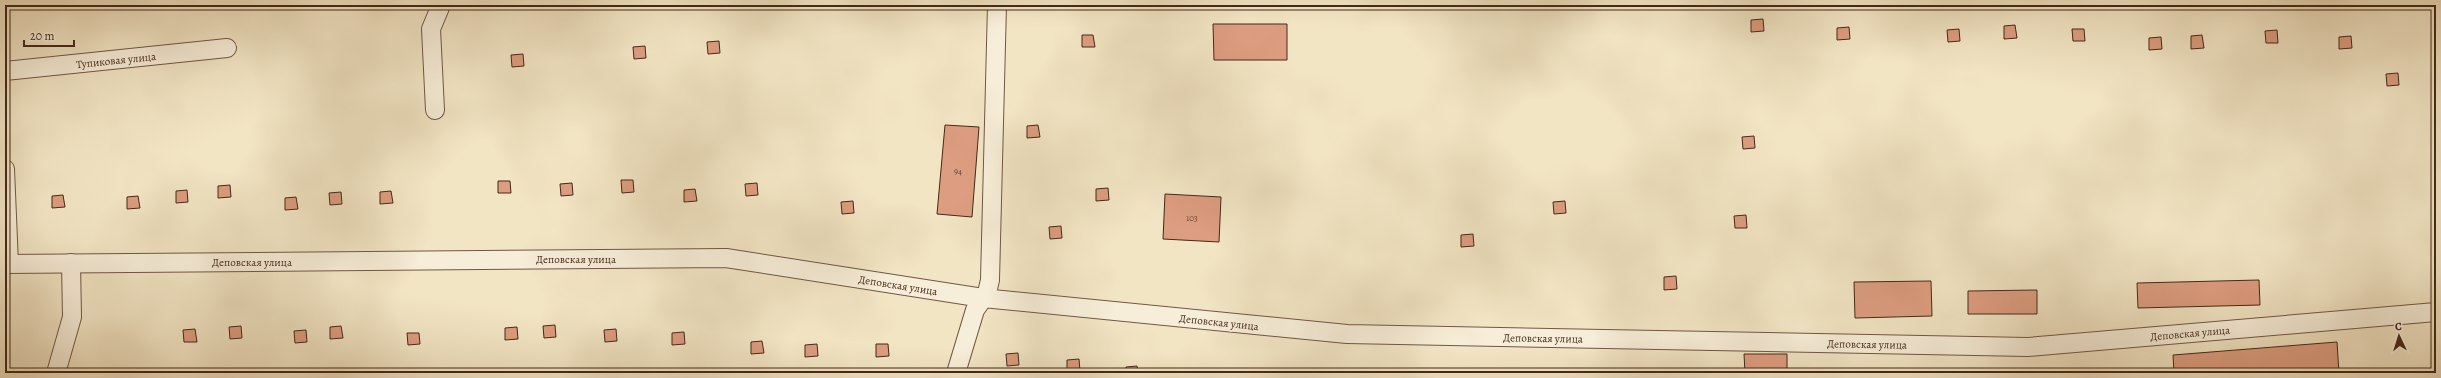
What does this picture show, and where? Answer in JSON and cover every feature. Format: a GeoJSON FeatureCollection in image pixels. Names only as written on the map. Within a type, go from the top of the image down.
{"type":"FeatureCollection","features":[{"type":"Feature","properties":{"kind":"street"},"geometry":{"type":"LineString","coordinates":[[435,110],[431,29],[441,5]]}},
{"type":"Feature","properties":{"kind":"street"},"geometry":{"type":"LineString","coordinates":[[956,373],[972,318],[983,298],[990,280],[997,5]]}},
{"type":"Feature","properties":{"kind":"street","name":"Тупиковая улица"},"geometry":{"type":"LineString","coordinates":[[5,71],[227,48]]}},
{"type":"Feature","properties":{"kind":"street"},"geometry":{"type":"LineString","coordinates":[[5,168],[7,264]]}},
{"type":"Feature","properties":{"kind":"street","name":"Деповская улица"},"geometry":{"type":"LineString","coordinates":[[7,264],[726,258],[983,298],[1347,334],[2028,347],[2436,312]]}},
{"type":"Feature","properties":{"kind":"street"},"geometry":{"type":"LineString","coordinates":[[56,373],[72,317],[71,264]]}},
{"type":"Feature","properties":{"kind":"building"},"geometry":{"type":"Polygon","coordinates":[[[1763,19],[1764,31],[1751,32],[1751,20],[1763,19]]]}},
{"type":"Feature","properties":{"kind":"building"},"geometry":{"type":"Polygon","coordinates":[[[1213,24],[1287,24],[1287,60],[1214,60],[1213,24]]]}},
{"type":"Feature","properties":{"kind":"building"},"geometry":{"type":"Polygon","coordinates":[[[2015,25],[2017,38],[2004,39],[2004,26],[2015,25]]]}},
{"type":"Feature","properties":{"kind":"building"},"geometry":{"type":"Polygon","coordinates":[[[1849,27],[1850,39],[1837,40],[1837,28],[1849,27]]]}},
{"type":"Feature","properties":{"kind":"building"},"geometry":{"type":"Polygon","coordinates":[[[1959,29],[1960,41],[1948,42],[1947,30],[1959,29]]]}},
{"type":"Feature","properties":{"kind":"building"},"geometry":{"type":"Polygon","coordinates":[[[2072,29],[2084,29],[2085,41],[2073,41],[2072,29]]]}},
{"type":"Feature","properties":{"kind":"building"},"geometry":{"type":"Polygon","coordinates":[[[2277,30],[2278,43],[2266,43],[2265,31],[2277,30]]]}},
{"type":"Feature","properties":{"kind":"building"},"geometry":{"type":"Polygon","coordinates":[[[1082,35],[1093,35],[1095,47],[1082,47],[1082,35]]]}},
{"type":"Feature","properties":{"kind":"building"},"geometry":{"type":"Polygon","coordinates":[[[2202,35],[2204,48],[2191,49],[2191,36],[2202,35]]]}},
{"type":"Feature","properties":{"kind":"building"},"geometry":{"type":"Polygon","coordinates":[[[2351,36],[2352,48],[2339,49],[2339,37],[2351,36]]]}},
{"type":"Feature","properties":{"kind":"building"},"geometry":{"type":"Polygon","coordinates":[[[2161,37],[2162,49],[2149,50],[2149,38],[2161,37]]]}},
{"type":"Feature","properties":{"kind":"building"},"geometry":{"type":"Polygon","coordinates":[[[719,41],[720,53],[708,54],[707,42],[719,41]]]}},
{"type":"Feature","properties":{"kind":"building"},"geometry":{"type":"Polygon","coordinates":[[[645,46],[646,58],[634,59],[633,47],[645,46]]]}},
{"type":"Feature","properties":{"kind":"building"},"geometry":{"type":"Polygon","coordinates":[[[523,54],[524,66],[512,67],[511,55],[523,54]]]}},
{"type":"Feature","properties":{"kind":"building"},"geometry":{"type":"Polygon","coordinates":[[[2398,73],[2399,85],[2387,86],[2386,74],[2398,73]]]}},
{"type":"Feature","properties":{"kind":"building"},"geometry":{"type":"Polygon","coordinates":[[[945,125],[979,127],[972,217],[937,214],[945,125]]]}},
{"type":"Feature","properties":{"kind":"building"},"geometry":{"type":"Polygon","coordinates":[[[1038,125],[1040,137],[1027,138],[1027,126],[1038,125]]]}},
{"type":"Feature","properties":{"kind":"building"},"geometry":{"type":"Polygon","coordinates":[[[1754,136],[1755,148],[1743,149],[1742,137],[1754,136]]]}},
{"type":"Feature","properties":{"kind":"building"},"geometry":{"type":"Polygon","coordinates":[[[621,180],[633,180],[634,192],[622,193],[621,180]]]}},
{"type":"Feature","properties":{"kind":"building"},"geometry":{"type":"Polygon","coordinates":[[[498,181],[510,181],[511,193],[498,193],[498,181]]]}},
{"type":"Feature","properties":{"kind":"building"},"geometry":{"type":"Polygon","coordinates":[[[572,183],[573,195],[561,196],[560,184],[572,183]]]}},
{"type":"Feature","properties":{"kind":"building"},"geometry":{"type":"Polygon","coordinates":[[[757,183],[758,195],[746,196],[745,184],[757,183]]]}},
{"type":"Feature","properties":{"kind":"building"},"geometry":{"type":"Polygon","coordinates":[[[230,185],[231,197],[218,198],[218,186],[230,185]]]}},
{"type":"Feature","properties":{"kind":"building"},"geometry":{"type":"Polygon","coordinates":[[[1108,188],[1109,200],[1096,201],[1096,189],[1108,188]]]}},
{"type":"Feature","properties":{"kind":"building"},"geometry":{"type":"Polygon","coordinates":[[[695,189],[697,201],[684,202],[684,190],[695,189]]]}},
{"type":"Feature","properties":{"kind":"building"},"geometry":{"type":"Polygon","coordinates":[[[187,190],[188,202],[176,203],[176,191],[187,190]]]}},
{"type":"Feature","properties":{"kind":"building"},"geometry":{"type":"Polygon","coordinates":[[[391,191],[393,203],[380,204],[380,192],[391,191]]]}},
{"type":"Feature","properties":{"kind":"building"},"geometry":{"type":"Polygon","coordinates":[[[341,192],[342,204],[330,205],[329,193],[341,192]]]}},
{"type":"Feature","properties":{"kind":"building"},"geometry":{"type":"Polygon","coordinates":[[[1165,194],[1221,197],[1219,242],[1163,239],[1165,194]]]}},
{"type":"Feature","properties":{"kind":"building"},"geometry":{"type":"Polygon","coordinates":[[[63,195],[65,207],[52,208],[52,196],[63,195]]]}},
{"type":"Feature","properties":{"kind":"building"},"geometry":{"type":"Polygon","coordinates":[[[138,196],[140,208],[127,209],[127,197],[138,196]]]}},
{"type":"Feature","properties":{"kind":"building"},"geometry":{"type":"Polygon","coordinates":[[[296,197],[298,209],[285,210],[285,198],[296,197]]]}},
{"type":"Feature","properties":{"kind":"building"},"geometry":{"type":"Polygon","coordinates":[[[853,201],[854,213],[842,214],[841,202],[853,201]]]}},
{"type":"Feature","properties":{"kind":"building"},"geometry":{"type":"Polygon","coordinates":[[[1565,201],[1566,213],[1554,214],[1553,202],[1565,201]]]}},
{"type":"Feature","properties":{"kind":"building"},"geometry":{"type":"Polygon","coordinates":[[[1746,215],[1747,228],[1735,228],[1734,216],[1746,215]]]}},
{"type":"Feature","properties":{"kind":"building"},"geometry":{"type":"Polygon","coordinates":[[[1061,226],[1062,238],[1050,239],[1049,227],[1061,226]]]}},
{"type":"Feature","properties":{"kind":"building"},"geometry":{"type":"Polygon","coordinates":[[[1473,234],[1474,246],[1461,247],[1461,235],[1473,234]]]}},
{"type":"Feature","properties":{"kind":"building"},"geometry":{"type":"Polygon","coordinates":[[[1676,276],[1677,289],[1664,290],[1664,277],[1676,276]]]}},
{"type":"Feature","properties":{"kind":"building"},"geometry":{"type":"Polygon","coordinates":[[[2259,280],[2260,305],[2138,308],[2137,283],[2259,280]]]}},
{"type":"Feature","properties":{"kind":"building"},"geometry":{"type":"Polygon","coordinates":[[[1931,281],[1932,316],[1855,318],[1854,282],[1931,281]]]}},
{"type":"Feature","properties":{"kind":"building"},"geometry":{"type":"Polygon","coordinates":[[[2037,290],[2037,314],[1968,314],[1968,291],[2037,290]]]}},
{"type":"Feature","properties":{"kind":"building"},"geometry":{"type":"Polygon","coordinates":[[[555,325],[556,337],[544,338],[543,326],[555,325]]]}},
{"type":"Feature","properties":{"kind":"building"},"geometry":{"type":"Polygon","coordinates":[[[241,326],[242,338],[230,339],[229,327],[241,326]]]}},
{"type":"Feature","properties":{"kind":"building"},"geometry":{"type":"Polygon","coordinates":[[[341,326],[343,338],[330,339],[330,327],[341,326]]]}},
{"type":"Feature","properties":{"kind":"building"},"geometry":{"type":"Polygon","coordinates":[[[517,327],[518,339],[505,340],[505,328],[517,327]]]}},
{"type":"Feature","properties":{"kind":"building"},"geometry":{"type":"Polygon","coordinates":[[[195,329],[197,342],[184,342],[183,330],[195,329]]]}},
{"type":"Feature","properties":{"kind":"building"},"geometry":{"type":"Polygon","coordinates":[[[616,329],[617,341],[605,342],[604,330],[616,329]]]}},
{"type":"Feature","properties":{"kind":"building"},"geometry":{"type":"Polygon","coordinates":[[[306,330],[307,342],[295,343],[294,331],[306,330]]]}},
{"type":"Feature","properties":{"kind":"building"},"geometry":{"type":"Polygon","coordinates":[[[684,332],[685,344],[672,345],[672,333],[684,332]]]}},
{"type":"Feature","properties":{"kind":"building"},"geometry":{"type":"Polygon","coordinates":[[[407,333],[419,333],[420,344],[408,345],[407,333]]]}},
{"type":"Feature","properties":{"kind":"building"},"geometry":{"type":"Polygon","coordinates":[[[762,341],[764,353],[751,354],[751,342],[762,341]]]}},
{"type":"Feature","properties":{"kind":"building"},"geometry":{"type":"Polygon","coordinates":[[[2337,342],[2339,373],[2174,373],[2173,355],[2337,342]]]}},
{"type":"Feature","properties":{"kind":"building"},"geometry":{"type":"Polygon","coordinates":[[[817,344],[818,356],[805,357],[805,345],[817,344]]]}},
{"type":"Feature","properties":{"kind":"building"},"geometry":{"type":"Polygon","coordinates":[[[876,344],[888,344],[889,356],[876,357],[876,344]]]}},
{"type":"Feature","properties":{"kind":"building"},"geometry":{"type":"Polygon","coordinates":[[[1018,353],[1019,365],[1007,366],[1006,354],[1018,353]]]}},
{"type":"Feature","properties":{"kind":"building"},"geometry":{"type":"Polygon","coordinates":[[[1744,354],[1787,354],[1787,373],[1745,373],[1744,354]]]}},
{"type":"Feature","properties":{"kind":"building"},"geometry":{"type":"Polygon","coordinates":[[[1079,359],[1080,371],[1067,372],[1067,360],[1079,359]]]}},
{"type":"Feature","properties":{"kind":"building"},"geometry":{"type":"Polygon","coordinates":[[[1137,366],[1138,373],[1126,373],[1126,367],[1137,366]]]}}]}
